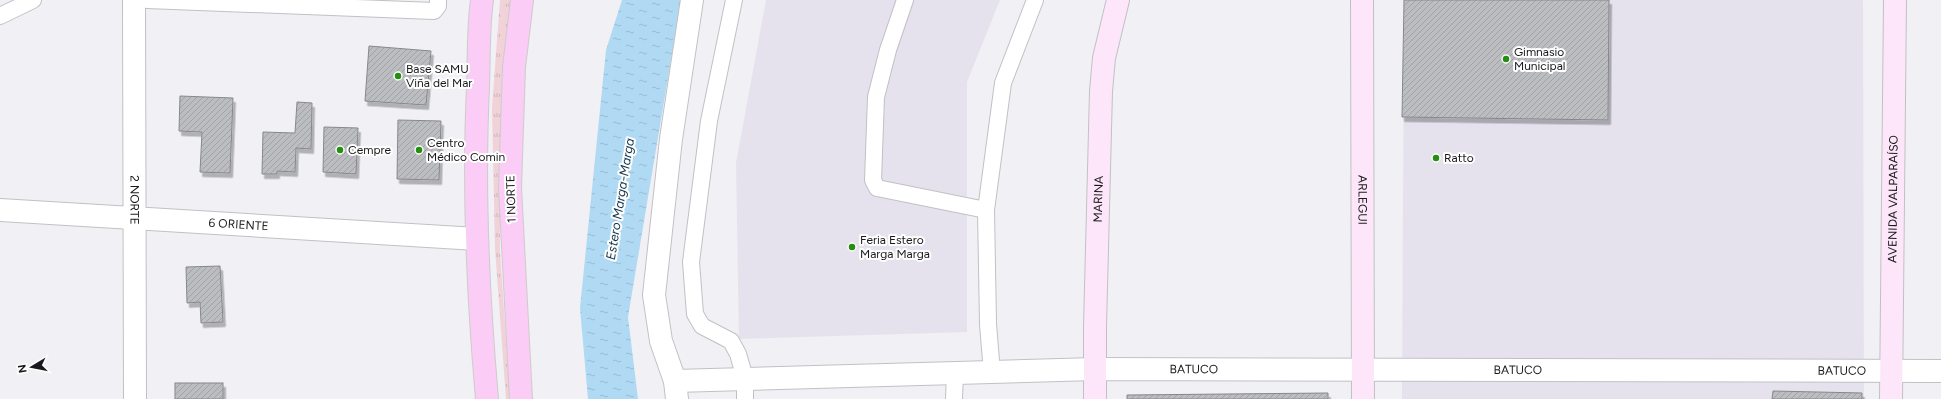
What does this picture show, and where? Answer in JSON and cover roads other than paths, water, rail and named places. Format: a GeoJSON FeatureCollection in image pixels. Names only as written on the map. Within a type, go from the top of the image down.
{"type":"FeatureCollection","features":[{"type":"Feature","properties":{"kind":"main road"},"geometry":{"type":"LineString","coordinates":[[482,0],[476,125],[477,239],[482,344],[487,399]]}},
{"type":"Feature","properties":{"kind":"main road","name":"1 NORTE"},"geometry":{"type":"LineString","coordinates":[[521,399],[510,186],[514,67],[522,0]]}},
{"type":"Feature","properties":{"kind":"main road","name":"MARINA"},"geometry":{"type":"LineString","coordinates":[[1095,399],[1101,92],[1104,58],[1118,0]]}},
{"type":"Feature","properties":{"kind":"main road","name":"ARLEGUI"},"geometry":{"type":"LineString","coordinates":[[1362,0],[1363,399]]}},
{"type":"Feature","properties":{"kind":"main road","name":"AVENIDA VALPARAÍSO"},"geometry":{"type":"LineString","coordinates":[[1890,399],[1895,0]]}},
{"type":"Feature","properties":{"kind":"street","name":"2 NORTE"},"geometry":{"type":"LineString","coordinates":[[134,0],[135,399]]}},
{"type":"Feature","properties":{"kind":"street"},"geometry":{"type":"LineString","coordinates":[[676,390],[661,341],[654,296],[671,139],[692,0]]}},
{"type":"Feature","properties":{"kind":"street","name":"6 ORIENTE"},"geometry":{"type":"LineString","coordinates":[[0,210],[477,239]]}},
{"type":"Feature","properties":{"kind":"street","name":"BATUCO"},"geometry":{"type":"LineString","coordinates":[[676,390],[745,389],[954,373],[1095,369],[1941,371]]}},
{"type":"Feature","properties":{"kind":"lane"},"geometry":{"type":"LineString","coordinates":[[0,16],[34,0]]}},
{"type":"Feature","properties":{"kind":"lane"},"geometry":{"type":"LineString","coordinates":[[148,0],[434,11],[438,6],[438,0]]}},
{"type":"Feature","properties":{"kind":"lane"},"geometry":{"type":"LineString","coordinates":[[734,0],[709,121],[691,262],[695,314],[702,326],[731,341],[738,354],[745,389]]}},
{"type":"Feature","properties":{"kind":"lane"},"geometry":{"type":"LineString","coordinates":[[905,0],[888,50],[876,97],[872,171],[873,180],[877,188],[986,210]]}},
{"type":"Feature","properties":{"kind":"lane"},"geometry":{"type":"LineString","coordinates":[[992,373],[988,324],[986,210],[1003,83],[1035,0]]}},
{"type":"Feature","properties":{"kind":"lane"},"geometry":{"type":"LineString","coordinates":[[954,373],[954,399]]}},
{"type":"Feature","properties":{"kind":"water","name":"Estero Marga-Marga"},"geometry":{"type":"Polygon","coordinates":[[[622,0],[681,0],[628,317],[638,399],[588,399],[580,308],[606,50],[622,0]]]}},
{"type":"Feature","properties":{"kind":"place","name":"Gimnasio Municipal"},"geometry":{"type":"Point","coordinates":[1506,59]}},
{"type":"Feature","properties":{"kind":"place","name":"Base SAMU Viña del Mar"},"geometry":{"type":"Point","coordinates":[398,76]}},
{"type":"Feature","properties":{"kind":"place","name":"Cempre"},"geometry":{"type":"Point","coordinates":[340,150]}},
{"type":"Feature","properties":{"kind":"place","name":"Centro Médico Comin"},"geometry":{"type":"Point","coordinates":[419,150]}},
{"type":"Feature","properties":{"kind":"place","name":"Ratto"},"geometry":{"type":"Point","coordinates":[1436,158]}},
{"type":"Feature","properties":{"kind":"place","name":"Feria Estero Marga Marga"},"geometry":{"type":"Point","coordinates":[852,247]}}]}
